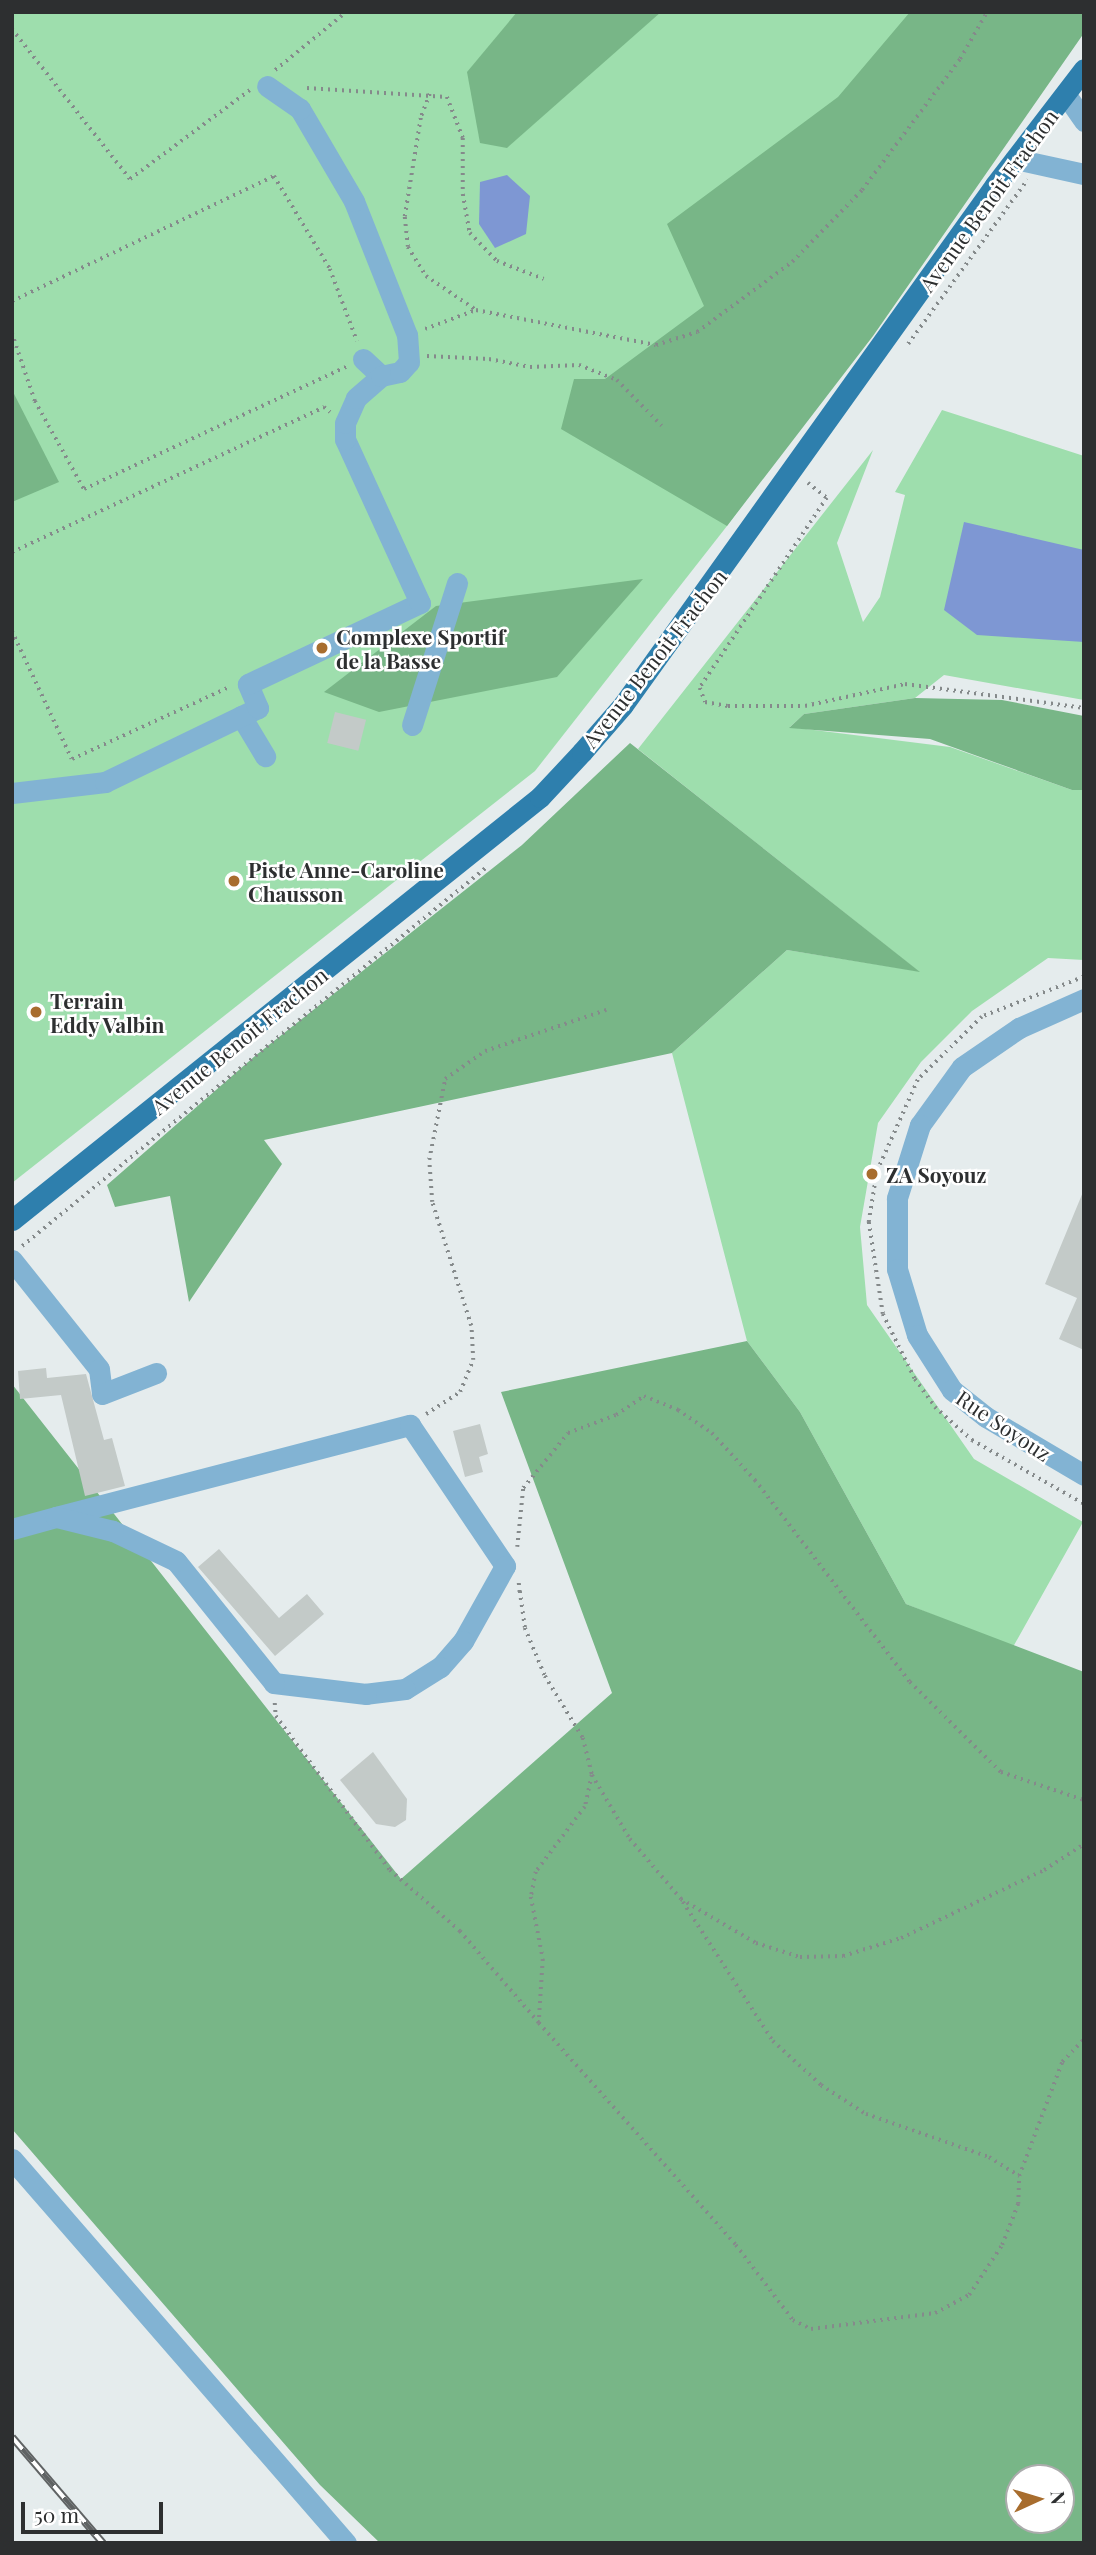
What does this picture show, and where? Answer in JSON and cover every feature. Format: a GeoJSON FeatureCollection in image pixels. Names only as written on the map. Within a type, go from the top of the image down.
{"type":"FeatureCollection","features":[{"type":"Feature","properties":{"kind":"main road","name":"Avenue Benoit Frachon"},"geometry":{"type":"LineString","coordinates":[[12,1220],[220,1057],[556,779],[623,705],[1015,159],[1084,69]]}},
{"type":"Feature","properties":{"kind":"street"},"geometry":{"type":"LineString","coordinates":[[12,793],[105,782],[258,708],[248,684],[420,603],[354,466],[345,423],[356,398],[381,376],[404,370],[409,345],[354,201],[300,109],[267,80]]}},
{"type":"Feature","properties":{"kind":"street"},"geometry":{"type":"LineString","coordinates":[[1066,95],[1084,121]]}},
{"type":"Feature","properties":{"kind":"street"},"geometry":{"type":"LineString","coordinates":[[1015,159],[1036,166],[1084,174]]}},
{"type":"Feature","properties":{"kind":"street"},"geometry":{"type":"LineString","coordinates":[[363,359],[381,376]]}},
{"type":"Feature","properties":{"kind":"street"},"geometry":{"type":"LineString","coordinates":[[412,725],[457,583]]}},
{"type":"Feature","properties":{"kind":"street"},"geometry":{"type":"LineString","coordinates":[[401,612],[434,617],[442,629]]}},
{"type":"Feature","properties":{"kind":"street"},"geometry":{"type":"LineString","coordinates":[[241,716],[265,757]]}},
{"type":"Feature","properties":{"kind":"street","name":"Rue Soyouz"},"geometry":{"type":"LineString","coordinates":[[1084,999],[1019,1028],[962,1067],[920,1125],[897,1198],[897,1269],[917,1335],[952,1390],[986,1417],[1084,1475]]}},
{"type":"Feature","properties":{"kind":"street"},"geometry":{"type":"LineString","coordinates":[[12,1260],[99,1369],[102,1394],[156,1373]]}},
{"type":"Feature","properties":{"kind":"street"},"geometry":{"type":"LineString","coordinates":[[12,1529],[55,1517],[410,1425],[514,1567],[463,1641],[440,1667],[405,1689],[366,1695],[274,1682],[176,1561],[113,1531],[55,1517]]}},
{"type":"Feature","properties":{"kind":"street"},"geometry":{"type":"LineString","coordinates":[[12,2158],[346,2543]]}},
{"type":"Feature","properties":{"kind":"path"},"geometry":{"type":"LineString","coordinates":[[12,29],[131,179],[267,80],[346,12]]}},
{"type":"Feature","properties":{"kind":"path"},"geometry":{"type":"LineString","coordinates":[[430,94],[421,118],[405,218],[408,247],[426,276],[476,310],[639,345],[656,345],[698,332],[792,262],[862,190],[960,59],[987,12]]}},
{"type":"Feature","properties":{"kind":"path"},"geometry":{"type":"LineString","coordinates":[[267,80],[447,97],[463,138],[463,194],[470,233],[497,261],[544,279]]}},
{"type":"Feature","properties":{"kind":"path"},"geometry":{"type":"LineString","coordinates":[[902,352],[1036,166]]}},
{"type":"Feature","properties":{"kind":"path"},"geometry":{"type":"LineString","coordinates":[[12,301],[274,176],[330,269],[363,359],[83,489],[35,401],[12,333]]}},
{"type":"Feature","properties":{"kind":"path"},"geometry":{"type":"LineString","coordinates":[[409,345],[476,310]]}},
{"type":"Feature","properties":{"kind":"path"},"geometry":{"type":"LineString","coordinates":[[409,345],[530,367],[579,365],[617,380],[662,426]]}},
{"type":"Feature","properties":{"kind":"path"},"geometry":{"type":"LineString","coordinates":[[12,552],[324,407],[345,423]]}},
{"type":"Feature","properties":{"kind":"path"},"geometry":{"type":"LineString","coordinates":[[799,494],[816,472]]}},
{"type":"Feature","properties":{"kind":"path"},"geometry":{"type":"LineString","coordinates":[[808,483],[827,498],[700,688],[705,702],[728,706],[805,706],[905,684],[1084,708]]}},
{"type":"Feature","properties":{"kind":"path"},"geometry":{"type":"LineString","coordinates":[[12,631],[72,759],[226,687],[248,684]]}},
{"type":"Feature","properties":{"kind":"path"},"geometry":{"type":"LineString","coordinates":[[12,1254],[447,904],[499,856]]}},
{"type":"Feature","properties":{"kind":"path"},"geometry":{"type":"LineString","coordinates":[[1084,977],[982,1017],[918,1080],[877,1172],[869,1222],[883,1314],[915,1379],[935,1407],[972,1440],[1084,1504]]}},
{"type":"Feature","properties":{"kind":"path"},"geometry":{"type":"LineString","coordinates":[[410,1425],[460,1392],[472,1360],[471,1326],[432,1202],[429,1160],[445,1079],[485,1051],[606,1010]]}},
{"type":"Feature","properties":{"kind":"path"},"geometry":{"type":"LineString","coordinates":[[1019,2176],[989,2157],[866,2114],[821,2085],[773,2041],[681,1899],[630,1839],[592,1775],[583,1738],[545,1676],[525,1628],[514,1567],[523,1488],[568,1433],[615,1415],[644,1396],[678,1410],[712,1433],[755,1480],[910,1682],[1001,1772],[1084,1800]]}},
{"type":"Feature","properties":{"kind":"path"},"geometry":{"type":"LineString","coordinates":[[514,1567],[520,1592]]}},
{"type":"Feature","properties":{"kind":"path"},"geometry":{"type":"LineString","coordinates":[[274,1682],[276,1716],[390,1870],[460,1931],[736,2245],[793,2320],[811,2329],[955,2307],[970,2295],[1002,2245],[1018,2204],[1019,2176],[1062,2062],[1084,2039]]}},
{"type":"Feature","properties":{"kind":"path"},"geometry":{"type":"LineString","coordinates":[[539,2023],[543,1959],[531,1897],[536,1872],[585,1807],[592,1775]]}},
{"type":"Feature","properties":{"kind":"path"},"geometry":{"type":"LineString","coordinates":[[681,1899],[756,1943],[800,1957],[843,1956],[901,1938],[1044,1870],[1084,1844]]}},
{"type":"Feature","properties":{"kind":"green space","name":"Complexe Sportif de la Basse"},"geometry":{"type":"Polygon","coordinates":[[[12,12],[1084,12],[1084,32],[727,526],[535,771],[12,1183],[12,12]]]}},
{"type":"Feature","properties":{"kind":"green space"},"geometry":{"type":"Polygon","coordinates":[[[517,12],[661,12],[507,148],[480,143],[467,72],[517,12]]]}},
{"type":"Feature","properties":{"kind":"green space"},"geometry":{"type":"Polygon","coordinates":[[[910,12],[1084,12],[1084,33],[873,336],[727,526],[561,429],[574,379],[605,379],[704,306],[667,224],[838,97],[910,12]]]}},
{"type":"Feature","properties":{"kind":"green space"},"geometry":{"type":"Polygon","coordinates":[[[12,390],[59,482],[12,502],[12,390]]]}},
{"type":"Feature","properties":{"kind":"green space"},"geometry":{"type":"Polygon","coordinates":[[[942,410],[1084,456],[1084,700],[944,675],[915,698],[804,714],[790,727],[950,747],[1072,790],[1084,790],[1084,960],[1048,958],[972,1011],[921,1062],[878,1123],[860,1227],[867,1305],[974,1459],[1083,1522],[1013,1647],[906,1604],[800,1412],[747,1341],[672,1053],[787,950],[918,971],[638,749],[873,450],[837,543],[863,622],[880,597],[905,495],[895,492],[942,410]]]}},
{"type":"Feature","properties":{"kind":"green space"},"geometry":{"type":"Polygon","coordinates":[[[643,579],[557,677],[379,712],[324,692],[436,606],[643,579]]]}},
{"type":"Feature","properties":{"kind":"green space"},"geometry":{"type":"Polygon","coordinates":[[[915,698],[1002,700],[1084,716],[1084,790],[1072,790],[930,739],[789,728],[804,714],[915,698]]]}},
{"type":"Feature","properties":{"kind":"green space"},"geometry":{"type":"Polygon","coordinates":[[[630,743],[920,972],[787,950],[672,1053],[264,1140],[282,1164],[189,1302],[170,1196],[115,1207],[107,1185],[255,1056],[522,845],[630,743]]]}},
{"type":"Feature","properties":{"kind":"green space"},"geometry":{"type":"Polygon","coordinates":[[[747,1341],[800,1412],[906,1604],[1084,1672],[1084,2543],[380,2543],[320,2485],[12,2129],[12,1384],[401,1879],[612,1693],[501,1392],[747,1341]]]}},
{"type":"Feature","properties":{"kind":"water"},"geometry":{"type":"Polygon","coordinates":[[[507,175],[530,196],[526,234],[495,248],[479,224],[480,182],[507,175]]]}},
{"type":"Feature","properties":{"kind":"water"},"geometry":{"type":"Polygon","coordinates":[[[964,522],[1084,550],[1084,642],[977,635],[944,610],[964,522]]]}},
{"type":"Feature","properties":{"kind":"building"},"geometry":{"type":"Polygon","coordinates":[[[335,712],[366,720],[358,751],[327,743],[335,712]]]}},
{"type":"Feature","properties":{"kind":"building"},"geometry":{"type":"Polygon","coordinates":[[[1083,1192],[1084,1350],[1059,1339],[1077,1298],[1045,1284],[1083,1192]]]}},
{"type":"Feature","properties":{"kind":"building"},"geometry":{"type":"Polygon","coordinates":[[[46,1368],[47,1378],[86,1374],[104,1440],[112,1438],[125,1486],[85,1496],[61,1395],[20,1399],[18,1371],[46,1368]]]}},
{"type":"Feature","properties":{"kind":"building"},"geometry":{"type":"Polygon","coordinates":[[[480,1424],[488,1454],[479,1457],[483,1472],[465,1477],[453,1431],[480,1424]]]}},
{"type":"Feature","properties":{"kind":"building"},"geometry":{"type":"Polygon","coordinates":[[[219,1549],[279,1618],[307,1594],[324,1614],[275,1656],[198,1567],[219,1549]]]}},
{"type":"Feature","properties":{"kind":"building"},"geometry":{"type":"Polygon","coordinates":[[[373,1752],[407,1799],[406,1820],[395,1827],[376,1824],[340,1780],[373,1752]]]}},
{"type":"Feature","properties":{"kind":"railway"},"geometry":{"type":"LineString","coordinates":[[12,2437],[103,2543]]}},
{"type":"Feature","properties":{"kind":"place","name":"Complexe Sportif de la Basse"},"geometry":{"type":"Point","coordinates":[322,648]}},
{"type":"Feature","properties":{"kind":"place","name":"Piste Anne-Caroline Chausson"},"geometry":{"type":"Point","coordinates":[234,881]}},
{"type":"Feature","properties":{"kind":"place","name":"Terrain Eddy Valbin"},"geometry":{"type":"Point","coordinates":[36,1012]}},
{"type":"Feature","properties":{"kind":"place","name":"ZA Soyouz"},"geometry":{"type":"Point","coordinates":[872,1174]}}]}
